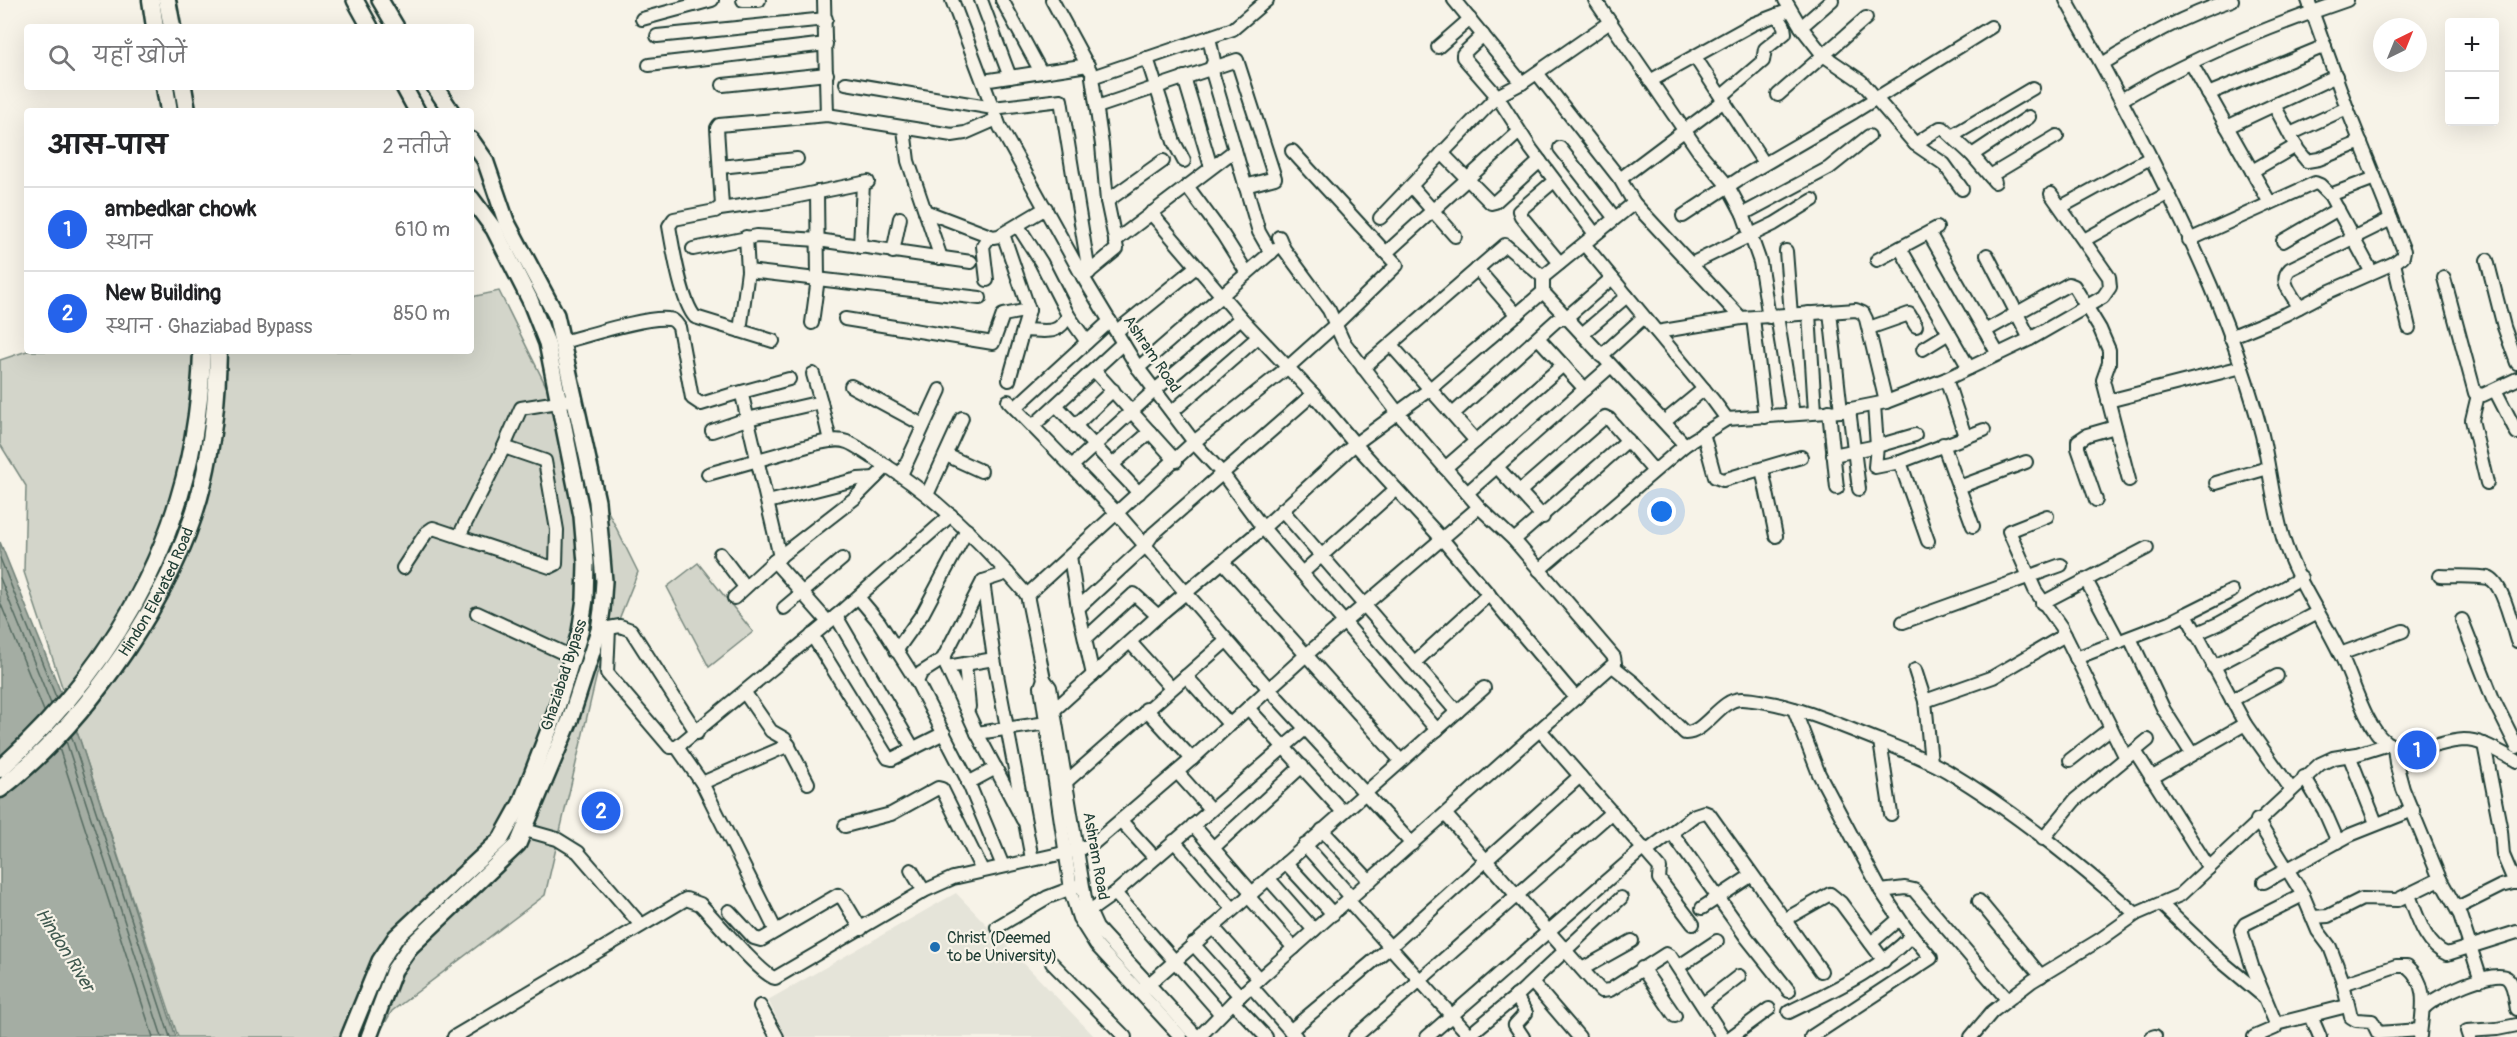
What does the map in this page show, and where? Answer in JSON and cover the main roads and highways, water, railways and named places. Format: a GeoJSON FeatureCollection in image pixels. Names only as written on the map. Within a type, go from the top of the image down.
{"type":"FeatureCollection","features":[{"type":"Feature","properties":{"kind":"highway"},"geometry":{"type":"LineString","coordinates":[[151,0],[155,24]]}},
{"type":"Feature","properties":{"kind":"highway"},"geometry":{"type":"LineString","coordinates":[[167,0],[171,24]]}},
{"type":"Feature","properties":{"kind":"highway"},"geometry":{"type":"LineString","coordinates":[[166,90],[169,108]]}},
{"type":"Feature","properties":{"kind":"highway","name":"Hindon Elevated Road"},"geometry":{"type":"LineString","coordinates":[[0,769],[39,734],[88,676],[111,644],[153,570],[174,516],[190,454],[202,379],[202,354]]}},
{"type":"Feature","properties":{"kind":"highway","name":"Hindon Elevated Road"},"geometry":{"type":"LineString","coordinates":[[0,789],[25,769],[75,718],[113,668],[171,569],[203,482],[217,392],[218,354]]}},
{"type":"Feature","properties":{"kind":"main road"},"geometry":{"type":"LineString","coordinates":[[355,0],[368,24]]}},
{"type":"Feature","properties":{"kind":"main road"},"geometry":{"type":"LineString","coordinates":[[382,1],[394,24]]}},
{"type":"Feature","properties":{"kind":"main road"},"geometry":{"type":"LineString","coordinates":[[406,90],[415,108]]}},
{"type":"Feature","properties":{"kind":"main road"},"geometry":{"type":"LineString","coordinates":[[437,90],[449,108]]}},
{"type":"Feature","properties":{"kind":"main road","name":"Ghaziabad Bypass"},"geometry":{"type":"LineString","coordinates":[[369,1037],[394,970],[410,947],[518,844],[570,720],[604,629],[604,581],[597,501],[556,315],[506,221],[485,160],[474,147]]}},
{"type":"Feature","properties":{"kind":"main road","name":"Ghaziabad Bypass"},"geometry":{"type":"LineString","coordinates":[[349,1037],[380,961],[396,937],[501,839],[521,803],[554,717],[580,632],[585,599],[586,563],[582,516],[547,343],[530,300],[494,229],[474,202]]}},
{"type":"Feature","properties":{"kind":"water","name":"Hindon River"},"geometry":{"type":"Polygon","coordinates":[[[0,542],[80,740],[176,1037],[0,1037],[0,542]]]}},
{"type":"Feature","properties":{"kind":"place","name":"ambedkar chowk"},"geometry":{"type":"Point","coordinates":[2417,750]}},
{"type":"Feature","properties":{"kind":"place","name":"New Building"},"geometry":{"type":"Point","coordinates":[601,811]}},
{"type":"Feature","properties":{"kind":"place","name":"Christ (Deemed to be University)"},"geometry":{"type":"Point","coordinates":[935,947]}}]}
